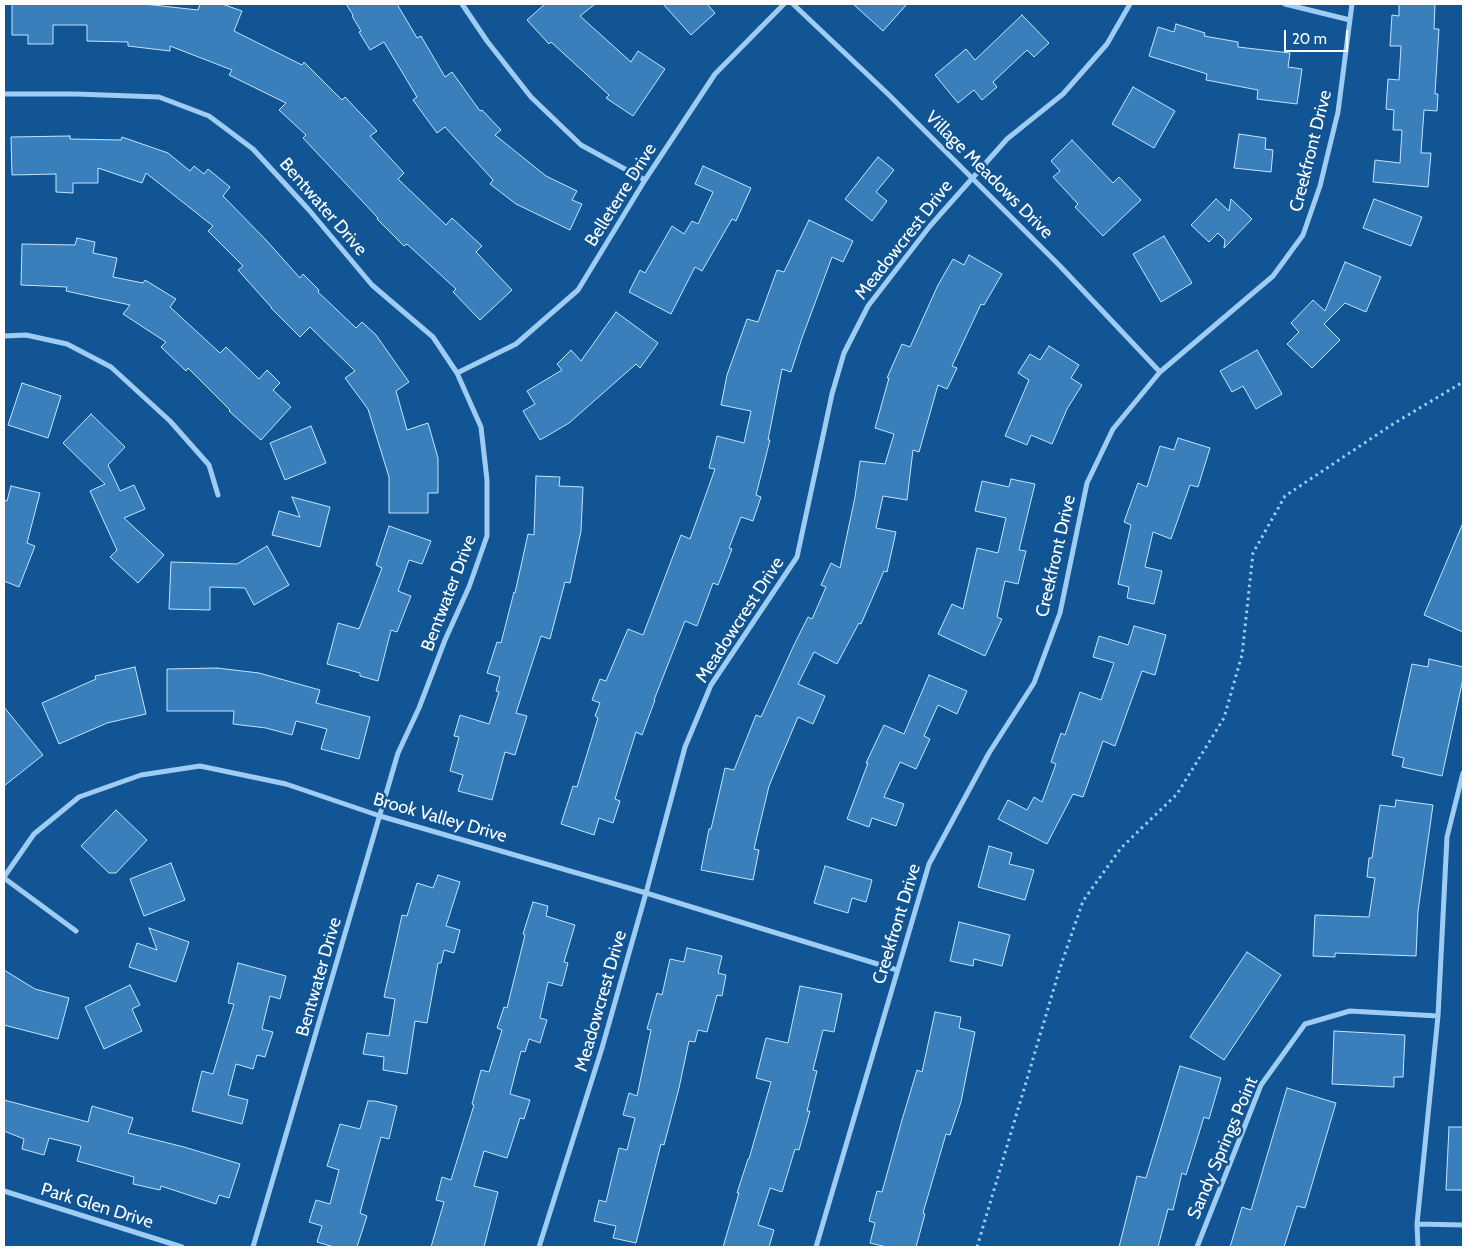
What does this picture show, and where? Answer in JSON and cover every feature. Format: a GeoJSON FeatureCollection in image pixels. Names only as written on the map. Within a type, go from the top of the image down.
{"type":"FeatureCollection","features":[{"type":"Feature","properties":{"kind":"street"},"geometry":{"type":"LineString","coordinates":[[462,4],[487,41],[538,104],[581,145],[645,180]]}},
{"type":"Feature","properties":{"kind":"street","name":"Belleterre Drive"},"geometry":{"type":"LineString","coordinates":[[457,373],[516,344],[578,290],[645,180],[716,74],[784,4]]}},
{"type":"Feature","properties":{"kind":"street","name":"Village Meadows Drive"},"geometry":{"type":"LineString","coordinates":[[793,4],[972,177],[1060,266],[1160,372]]}},
{"type":"Feature","properties":{"kind":"street","name":"Meadowcrest Drive"},"geometry":{"type":"LineString","coordinates":[[539,1247],[599,1057],[685,747],[711,685],[797,557],[830,403],[844,353],[868,306],[930,226],[1007,138],[1063,94],[1107,44],[1130,4]]}},
{"type":"Feature","properties":{"kind":"street"},"geometry":{"type":"LineString","coordinates":[[1285,4],[1350,20]]}},
{"type":"Feature","properties":{"kind":"street","name":"Creekfront Drive"},"geometry":{"type":"LineString","coordinates":[[816,1247],[929,864],[990,753],[1034,683],[1060,614],[1086,483],[1113,429],[1160,372],[1273,276],[1303,234],[1320,186],[1338,112],[1352,4]]}},
{"type":"Feature","properties":{"kind":"street","name":"Bentwater Drive"},"geometry":{"type":"LineString","coordinates":[[4,94],[159,97],[209,116],[253,148],[309,210],[372,285],[433,337],[457,373],[481,426],[487,480],[487,536],[469,587],[445,640],[419,708],[398,753],[253,1247]]}},
{"type":"Feature","properties":{"kind":"street"},"geometry":{"type":"LineString","coordinates":[[4,336],[26,335],[67,344],[111,367],[170,421],[209,465],[218,495]]}},
{"type":"Feature","properties":{"kind":"street","name":"Brook Valley Drive"},"geometry":{"type":"LineString","coordinates":[[76,931],[4,878],[34,834],[79,798],[141,775],[200,766],[286,784],[380,816],[646,893],[897,970]]}},
{"type":"Feature","properties":{"kind":"street"},"geometry":{"type":"LineString","coordinates":[[1418,1247],[1417,1224],[1438,1016],[1447,837],[1463,773]]}},
{"type":"Feature","properties":{"kind":"street","name":"Sandy Springs Point"},"geometry":{"type":"LineString","coordinates":[[1197,1247],[1261,1085],[1305,1024],[1350,1011],[1438,1016]]}},
{"type":"Feature","properties":{"kind":"street","name":"Park Glen Drive"},"geometry":{"type":"LineString","coordinates":[[4,1191],[182,1247]]}},
{"type":"Feature","properties":{"kind":"street"},"geometry":{"type":"LineString","coordinates":[[1417,1224],[1463,1225]]}},
{"type":"Feature","properties":{"kind":"path"},"geometry":{"type":"LineString","coordinates":[[977,1247],[1060,968],[1083,902],[1122,848],[1177,794],[1224,718],[1242,655],[1253,554],[1285,496],[1393,424],[1463,382]]}},
{"type":"Feature","properties":{"kind":"building"},"geometry":{"type":"Polygon","coordinates":[[[12,4],[144,4],[198,10],[200,4],[222,4],[242,11],[234,31],[302,65],[304,62],[342,100],[345,97],[377,131],[370,136],[404,173],[398,179],[446,225],[452,218],[482,246],[476,252],[512,290],[480,320],[453,292],[456,289],[407,244],[404,246],[303,138],[306,135],[279,110],[286,103],[229,75],[232,70],[170,46],[170,51],[128,46],[128,42],[87,41],[87,25],[53,25],[53,44],[28,44],[28,35],[12,35],[12,4]]]}},
{"type":"Feature","properties":{"kind":"building"},"geometry":{"type":"Polygon","coordinates":[[[346,4],[397,4],[417,38],[421,36],[445,77],[452,72],[480,111],[482,110],[501,130],[495,135],[546,176],[577,191],[572,200],[582,204],[570,230],[516,204],[490,184],[493,180],[445,127],[437,133],[413,100],[417,97],[384,42],[370,50],[346,4]]]}},
{"type":"Feature","properties":{"kind":"building"},"geometry":{"type":"Polygon","coordinates":[[[545,4],[595,4],[580,16],[631,62],[638,51],[665,69],[633,116],[606,98],[609,95],[551,42],[549,44],[527,20],[545,4]]]}},
{"type":"Feature","properties":{"kind":"building"},"geometry":{"type":"Polygon","coordinates":[[[663,4],[707,4],[715,13],[691,35],[663,4]]]}},
{"type":"Feature","properties":{"kind":"building"},"geometry":{"type":"Polygon","coordinates":[[[853,4],[907,4],[883,31],[853,4]]]}},
{"type":"Feature","properties":{"kind":"building"},"geometry":{"type":"Polygon","coordinates":[[[1399,4],[1435,4],[1434,29],[1439,29],[1435,94],[1438,94],[1437,111],[1424,110],[1421,153],[1431,153],[1428,187],[1373,182],[1375,160],[1400,163],[1402,130],[1393,130],[1394,110],[1386,109],[1388,79],[1399,80],[1401,46],[1390,46],[1392,15],[1399,16],[1399,4]]]}},
{"type":"Feature","properties":{"kind":"building"},"geometry":{"type":"Polygon","coordinates":[[[1022,15],[1049,43],[1034,57],[1027,50],[993,82],[997,87],[982,100],[974,90],[958,103],[935,75],[966,49],[975,60],[1022,15]]]}},
{"type":"Feature","properties":{"kind":"building"},"geometry":{"type":"Polygon","coordinates":[[[1176,24],[1205,33],[1204,36],[1238,42],[1238,47],[1290,53],[1288,67],[1302,69],[1297,104],[1257,99],[1258,90],[1206,80],[1207,74],[1149,56],[1158,27],[1174,32],[1176,24]]]}},
{"type":"Feature","properties":{"kind":"building"},"geometry":{"type":"Polygon","coordinates":[[[1133,87],[1175,111],[1154,148],[1112,124],[1133,87]]]}},
{"type":"Feature","properties":{"kind":"building"},"geometry":{"type":"Polygon","coordinates":[[[1239,134],[1266,138],[1265,149],[1273,150],[1271,172],[1234,168],[1239,134]]]}},
{"type":"Feature","properties":{"kind":"building"},"geometry":{"type":"Polygon","coordinates":[[[70,136],[70,139],[121,140],[122,137],[168,153],[190,171],[194,166],[204,174],[208,169],[230,187],[223,196],[300,278],[303,274],[319,290],[318,292],[356,328],[362,322],[376,335],[409,382],[396,391],[407,430],[428,423],[438,458],[438,493],[428,493],[428,513],[389,513],[389,477],[368,409],[345,378],[355,371],[310,327],[300,337],[271,308],[238,270],[243,266],[208,231],[213,226],[146,173],[142,183],[98,168],[98,183],[73,183],[73,193],[56,192],[56,174],[12,175],[11,137],[70,136]]]}},
{"type":"Feature","properties":{"kind":"building"},"geometry":{"type":"Polygon","coordinates":[[[1072,140],[1113,183],[1119,177],[1141,200],[1103,236],[1075,207],[1078,204],[1053,177],[1060,171],[1051,161],[1072,140]]]}},
{"type":"Feature","properties":{"kind":"building"},"geometry":{"type":"Polygon","coordinates":[[[878,157],[894,170],[876,192],[887,201],[872,221],[845,199],[878,157]]]}},
{"type":"Feature","properties":{"kind":"building"},"geometry":{"type":"Polygon","coordinates":[[[703,166],[751,188],[736,221],[732,219],[702,271],[695,267],[671,314],[629,292],[640,270],[645,273],[672,226],[684,234],[692,221],[698,224],[713,192],[695,184],[703,166]]]}},
{"type":"Feature","properties":{"kind":"building"},"geometry":{"type":"Polygon","coordinates":[[[1216,199],[1229,211],[1231,199],[1252,219],[1224,248],[1225,240],[1218,233],[1209,242],[1191,225],[1216,199]]]}},
{"type":"Feature","properties":{"kind":"building"},"geometry":{"type":"Polygon","coordinates":[[[1374,199],[1422,217],[1411,246],[1363,228],[1374,199]]]}},
{"type":"Feature","properties":{"kind":"building"},"geometry":{"type":"Polygon","coordinates":[[[809,220],[853,241],[843,262],[832,257],[791,372],[782,369],[768,440],[770,440],[756,495],[761,497],[753,521],[741,517],[729,548],[732,549],[718,585],[713,583],[697,626],[685,621],[642,735],[636,732],[615,799],[620,801],[613,823],[599,818],[594,835],[561,824],[573,786],[577,787],[598,718],[595,716],[600,703],[592,700],[600,679],[606,681],[628,629],[643,635],[681,535],[690,539],[715,469],[709,468],[717,436],[744,443],[751,411],[721,405],[727,375],[747,319],[758,322],[777,270],[784,272],[809,220]]]}},
{"type":"Feature","properties":{"kind":"building"},"geometry":{"type":"Polygon","coordinates":[[[1164,236],[1192,283],[1161,302],[1133,254],[1164,236]]]}},
{"type":"Feature","properties":{"kind":"building"},"geometry":{"type":"Polygon","coordinates":[[[77,238],[95,242],[93,253],[117,258],[113,277],[143,283],[145,280],[176,299],[170,307],[220,353],[226,347],[259,379],[267,370],[280,383],[273,390],[291,407],[261,440],[229,411],[188,368],[186,371],[161,347],[166,342],[123,314],[130,305],[66,291],[67,287],[21,285],[22,244],[75,245],[77,238]]]}},
{"type":"Feature","properties":{"kind":"building"},"geometry":{"type":"Polygon","coordinates":[[[969,255],[1002,274],[984,305],[981,304],[952,366],[957,368],[947,389],[938,385],[919,452],[913,450],[907,500],[883,496],[876,528],[896,532],[887,572],[884,571],[861,624],[859,623],[837,664],[814,652],[798,684],[825,696],[813,724],[798,717],[769,786],[754,849],[759,850],[753,880],[701,870],[709,829],[711,829],[725,768],[734,770],[756,715],[761,717],[808,617],[812,619],[826,587],[821,585],[831,563],[840,568],[855,497],[860,461],[885,464],[894,434],[875,428],[889,378],[887,378],[902,344],[910,347],[938,285],[953,259],[964,265],[969,255]]]}},
{"type":"Feature","properties":{"kind":"building"},"geometry":{"type":"Polygon","coordinates":[[[1345,262],[1381,277],[1366,312],[1345,303],[1324,324],[1340,340],[1312,368],[1287,344],[1299,332],[1291,323],[1313,300],[1325,311],[1345,262]]]}},
{"type":"Feature","properties":{"kind":"building"},"geometry":{"type":"Polygon","coordinates":[[[616,312],[658,343],[640,368],[636,364],[569,423],[540,440],[523,411],[535,404],[527,391],[562,370],[557,364],[571,350],[581,361],[616,312]]]}},
{"type":"Feature","properties":{"kind":"building"},"geometry":{"type":"Polygon","coordinates":[[[1049,346],[1079,365],[1071,378],[1082,385],[1067,409],[1052,444],[1031,435],[1027,445],[1005,436],[1029,380],[1018,373],[1030,354],[1040,360],[1049,346]]]}},
{"type":"Feature","properties":{"kind":"building"},"geometry":{"type":"Polygon","coordinates":[[[1257,350],[1282,394],[1256,409],[1243,386],[1232,392],[1220,371],[1257,350]]]}},
{"type":"Feature","properties":{"kind":"building"},"geometry":{"type":"Polygon","coordinates":[[[22,383],[61,396],[48,438],[8,425],[22,383]]]}},
{"type":"Feature","properties":{"kind":"building"},"geometry":{"type":"Polygon","coordinates":[[[91,414],[125,447],[108,465],[120,491],[134,485],[145,509],[124,518],[164,555],[138,583],[110,557],[117,550],[90,491],[105,484],[63,443],[91,414]]]}},
{"type":"Feature","properties":{"kind":"building"},"geometry":{"type":"Polygon","coordinates":[[[311,426],[326,463],[285,480],[270,443],[311,426]]]}},
{"type":"Feature","properties":{"kind":"building"},"geometry":{"type":"Polygon","coordinates":[[[1178,438],[1210,448],[1198,487],[1190,485],[1171,539],[1153,532],[1145,567],[1162,571],[1154,604],[1127,598],[1129,587],[1118,584],[1131,525],[1124,522],[1138,483],[1147,487],[1160,446],[1174,450],[1178,438]]]}},
{"type":"Feature","properties":{"kind":"building"},"geometry":{"type":"Polygon","coordinates":[[[536,476],[560,477],[559,486],[583,487],[581,531],[570,583],[565,582],[550,639],[541,636],[516,713],[527,716],[515,755],[505,752],[492,800],[458,791],[463,775],[450,771],[459,737],[454,736],[460,715],[489,724],[499,692],[496,691],[500,677],[487,673],[497,642],[501,643],[515,593],[528,534],[534,535],[536,476]]]}},
{"type":"Feature","properties":{"kind":"building"},"geometry":{"type":"Polygon","coordinates":[[[1011,479],[1035,484],[1019,550],[1026,551],[1018,584],[1005,581],[997,617],[1002,619],[985,656],[938,634],[952,604],[963,609],[977,548],[998,553],[1006,518],[975,511],[982,481],[1009,487],[1011,479]]]}},
{"type":"Feature","properties":{"kind":"building"},"geometry":{"type":"Polygon","coordinates":[[[11,486],[40,493],[27,543],[35,546],[19,587],[4,581],[4,500],[7,501],[11,486]]]}},
{"type":"Feature","properties":{"kind":"building"},"geometry":{"type":"Polygon","coordinates":[[[292,497],[330,507],[320,547],[272,535],[279,511],[300,517],[292,497]]]}},
{"type":"Feature","properties":{"kind":"building"},"geometry":{"type":"Polygon","coordinates":[[[1463,523],[1463,632],[1424,615],[1463,523]]]}},
{"type":"Feature","properties":{"kind":"building"},"geometry":{"type":"Polygon","coordinates":[[[389,526],[431,541],[422,564],[409,560],[398,591],[411,596],[397,632],[391,630],[378,681],[360,676],[360,673],[327,664],[338,623],[359,629],[382,568],[376,565],[389,526]]]}},
{"type":"Feature","properties":{"kind":"building"},"geometry":{"type":"Polygon","coordinates":[[[267,546],[289,585],[254,605],[245,588],[210,587],[210,610],[169,609],[171,562],[237,564],[267,546]]]}},
{"type":"Feature","properties":{"kind":"building"},"geometry":{"type":"Polygon","coordinates":[[[1134,626],[1166,635],[1155,675],[1142,671],[1115,746],[1103,741],[1083,797],[1073,794],[1047,844],[998,819],[1008,800],[1027,810],[1034,797],[1042,802],[1056,764],[1051,762],[1061,733],[1065,735],[1080,692],[1101,700],[1114,663],[1093,657],[1099,636],[1128,645],[1134,626]]]}},
{"type":"Feature","properties":{"kind":"building"},"geometry":{"type":"Polygon","coordinates":[[[1429,659],[1463,667],[1463,679],[1442,776],[1402,767],[1404,758],[1392,755],[1412,664],[1428,667],[1429,659]]]}},
{"type":"Feature","properties":{"kind":"building"},"geometry":{"type":"Polygon","coordinates":[[[135,667],[146,714],[107,723],[59,744],[42,703],[96,679],[95,676],[135,667]]]}},
{"type":"Feature","properties":{"kind":"building"},"geometry":{"type":"Polygon","coordinates":[[[217,668],[259,673],[320,690],[316,703],[370,717],[359,759],[321,749],[327,729],[296,721],[292,735],[266,728],[233,724],[234,711],[167,711],[167,669],[217,668]]]}},
{"type":"Feature","properties":{"kind":"building"},"geometry":{"type":"Polygon","coordinates":[[[929,675],[967,691],[957,714],[938,705],[924,736],[930,739],[916,769],[900,762],[884,797],[904,804],[896,826],[872,818],[869,827],[847,819],[868,763],[866,763],[884,725],[904,734],[929,675]]]}},
{"type":"Feature","properties":{"kind":"building"},"geometry":{"type":"Polygon","coordinates":[[[4,707],[43,755],[4,786],[4,707]]]}},
{"type":"Feature","properties":{"kind":"building"},"geometry":{"type":"Polygon","coordinates":[[[1396,800],[1433,805],[1418,911],[1416,956],[1335,953],[1335,957],[1313,956],[1315,915],[1369,917],[1375,878],[1367,877],[1369,858],[1372,858],[1380,805],[1395,807],[1396,800]]]}},
{"type":"Feature","properties":{"kind":"building"},"geometry":{"type":"Polygon","coordinates":[[[116,810],[147,840],[116,873],[109,873],[81,846],[116,810]]]}},
{"type":"Feature","properties":{"kind":"building"},"geometry":{"type":"Polygon","coordinates":[[[989,846],[1012,853],[1009,864],[1034,870],[1025,900],[978,887],[989,846]]]}},
{"type":"Feature","properties":{"kind":"building"},"geometry":{"type":"Polygon","coordinates":[[[171,863],[185,900],[144,916],[130,879],[171,863]]]}},
{"type":"Feature","properties":{"kind":"building"},"geometry":{"type":"Polygon","coordinates":[[[825,866],[872,880],[866,902],[852,898],[848,913],[814,903],[825,866]]]}},
{"type":"Feature","properties":{"kind":"building"},"geometry":{"type":"Polygon","coordinates":[[[438,875],[460,882],[446,926],[460,930],[454,953],[444,950],[441,963],[438,963],[427,1023],[415,1021],[407,1074],[383,1070],[384,1057],[363,1054],[367,1033],[389,1036],[395,999],[384,997],[402,915],[407,916],[417,883],[433,888],[438,875]]]}},
{"type":"Feature","properties":{"kind":"building"},"geometry":{"type":"Polygon","coordinates":[[[533,902],[548,906],[546,916],[575,925],[564,962],[568,963],[562,986],[548,982],[540,1018],[547,1020],[540,1043],[529,1039],[525,1052],[521,1051],[510,1094],[530,1100],[524,1119],[520,1118],[507,1158],[484,1151],[474,1186],[498,1192],[484,1247],[431,1247],[444,1202],[436,1200],[442,1177],[451,1180],[474,1105],[472,1104],[481,1070],[489,1072],[502,1030],[497,1028],[504,1007],[507,1008],[525,935],[523,934],[533,902]]]}},
{"type":"Feature","properties":{"kind":"building"},"geometry":{"type":"Polygon","coordinates":[[[959,922],[1010,935],[1002,966],[974,959],[973,966],[950,961],[959,922]]]}},
{"type":"Feature","properties":{"kind":"building"},"geometry":{"type":"Polygon","coordinates":[[[149,928],[189,942],[176,982],[129,967],[137,943],[157,950],[149,928]]]}},
{"type":"Feature","properties":{"kind":"building"},"geometry":{"type":"Polygon","coordinates":[[[687,948],[722,956],[718,973],[726,975],[722,996],[717,995],[707,1032],[698,1030],[695,1042],[689,1041],[679,1088],[664,1145],[661,1144],[636,1243],[613,1238],[616,1226],[594,1221],[599,1200],[606,1202],[619,1148],[627,1150],[635,1118],[623,1115],[629,1093],[637,1096],[651,1030],[647,1029],[657,993],[662,995],[670,959],[684,962],[687,948]]]}},
{"type":"Feature","properties":{"kind":"building"},"geometry":{"type":"Polygon","coordinates":[[[1247,952],[1281,975],[1224,1060],[1190,1037],[1247,952]]]}},
{"type":"Feature","properties":{"kind":"building"},"geometry":{"type":"Polygon","coordinates":[[[238,963],[286,976],[280,999],[270,996],[262,1029],[273,1032],[265,1057],[257,1055],[253,1069],[236,1064],[228,1095],[248,1100],[242,1124],[192,1111],[202,1071],[213,1074],[234,1004],[228,1003],[238,963]]]}},
{"type":"Feature","properties":{"kind":"building"},"geometry":{"type":"Polygon","coordinates":[[[4,970],[35,989],[69,998],[58,1039],[4,1025],[4,970]]]}},
{"type":"Feature","properties":{"kind":"building"},"geometry":{"type":"Polygon","coordinates":[[[130,985],[140,1005],[132,1009],[142,1031],[104,1049],[85,1007],[130,985]]]}},
{"type":"Feature","properties":{"kind":"building"},"geometry":{"type":"Polygon","coordinates":[[[800,986],[842,994],[834,1032],[823,1030],[813,1070],[817,1071],[807,1111],[810,1111],[799,1150],[795,1149],[782,1192],[770,1188],[758,1225],[774,1230],[769,1247],[723,1247],[739,1193],[737,1193],[749,1159],[771,1082],[756,1078],[766,1038],[788,1043],[800,986]]]}},
{"type":"Feature","properties":{"kind":"building"},"geometry":{"type":"Polygon","coordinates":[[[935,1012],[961,1017],[959,1028],[975,1032],[961,1102],[950,1135],[946,1134],[923,1213],[925,1214],[916,1247],[887,1247],[870,1243],[875,1223],[869,1221],[877,1191],[882,1192],[917,1070],[922,1072],[935,1012]]]}},
{"type":"Feature","properties":{"kind":"building"},"geometry":{"type":"Polygon","coordinates":[[[1334,1031],[1405,1035],[1403,1077],[1394,1077],[1394,1087],[1332,1084],[1334,1031]]]}},
{"type":"Feature","properties":{"kind":"building"},"geometry":{"type":"Polygon","coordinates":[[[1180,1066],[1221,1078],[1209,1119],[1204,1117],[1186,1175],[1182,1173],[1173,1210],[1168,1209],[1158,1247],[1119,1247],[1137,1176],[1146,1178],[1180,1066]]]}},
{"type":"Feature","properties":{"kind":"building"},"geometry":{"type":"Polygon","coordinates":[[[1287,1088],[1336,1103],[1305,1208],[1297,1206],[1284,1247],[1230,1247],[1242,1207],[1251,1210],[1287,1088]]]}},
{"type":"Feature","properties":{"kind":"building"},"geometry":{"type":"Polygon","coordinates":[[[4,1100],[88,1122],[92,1106],[133,1118],[128,1133],[240,1164],[229,1198],[219,1195],[216,1204],[161,1186],[160,1190],[133,1184],[134,1177],[77,1161],[81,1146],[49,1138],[44,1155],[22,1149],[24,1139],[4,1131],[4,1100]]]}},
{"type":"Feature","properties":{"kind":"building"},"geometry":{"type":"Polygon","coordinates":[[[368,1101],[397,1106],[389,1139],[381,1137],[360,1213],[367,1216],[357,1247],[334,1247],[317,1242],[322,1226],[309,1222],[316,1200],[330,1204],[339,1170],[327,1166],[340,1124],[360,1129],[368,1101]]]}},
{"type":"Feature","properties":{"kind":"building"},"geometry":{"type":"Polygon","coordinates":[[[1449,1127],[1463,1127],[1463,1190],[1446,1190],[1449,1127]]]}}]}
